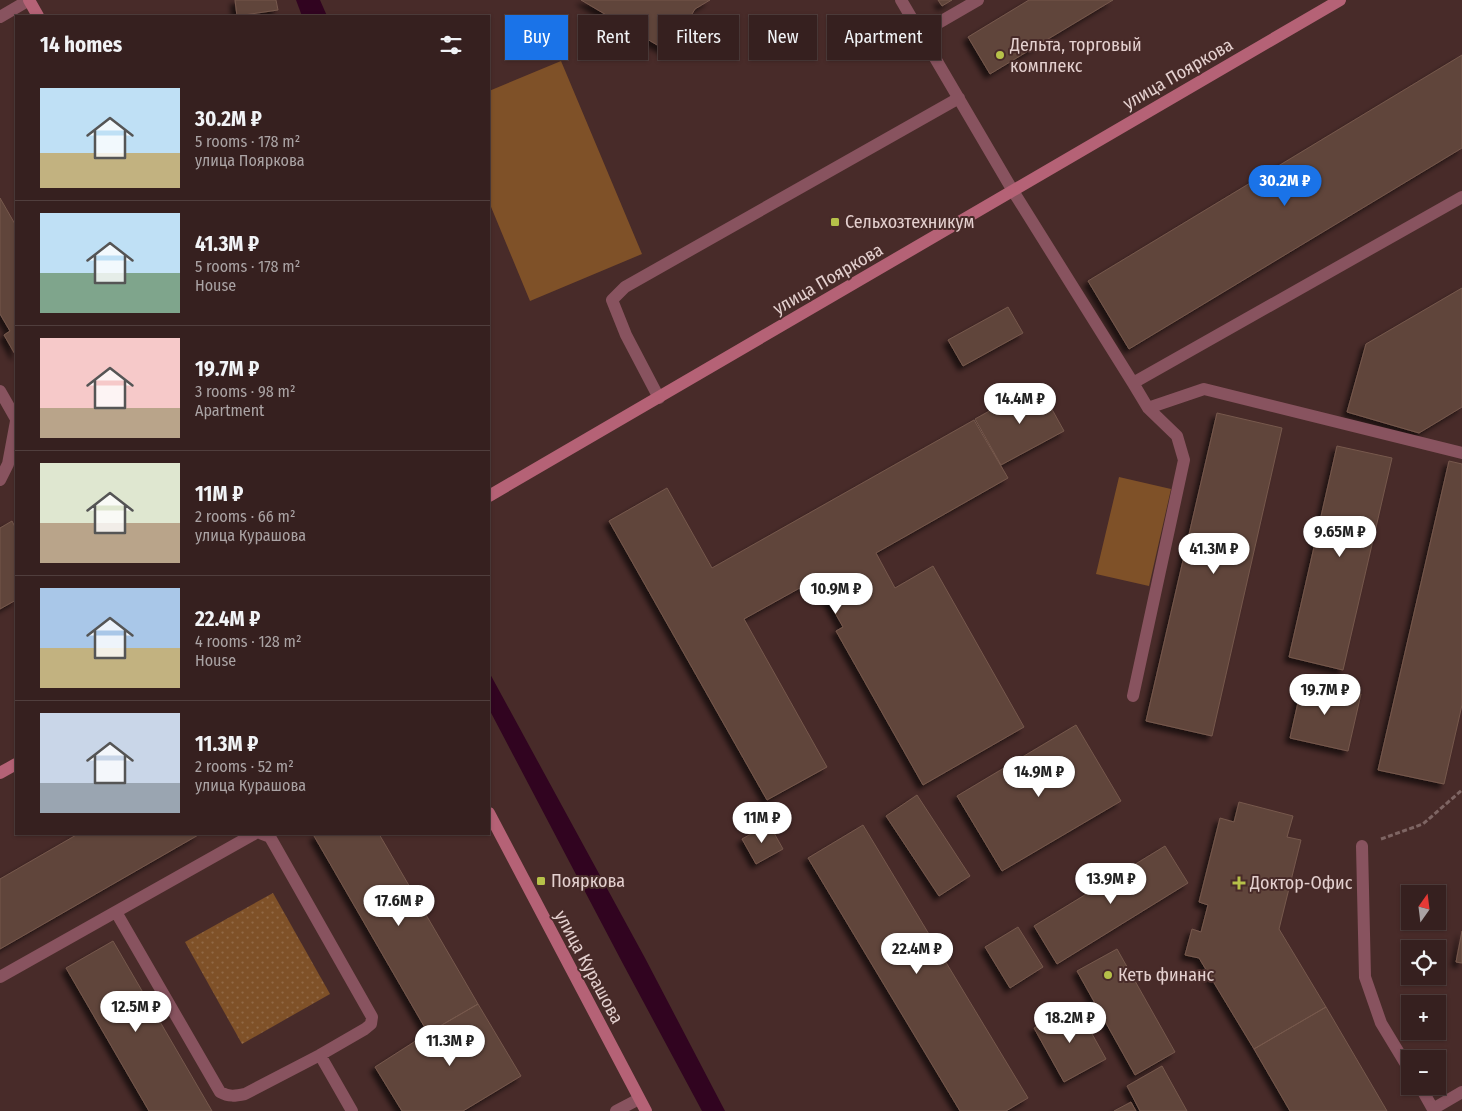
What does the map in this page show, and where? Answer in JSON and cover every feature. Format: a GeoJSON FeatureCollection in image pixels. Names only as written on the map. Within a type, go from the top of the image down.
{"type":"FeatureCollection","features":[{"type":"Feature","properties":{"kind":"main road"},"geometry":{"type":"LineString","coordinates":[[29,0],[37,15]]}},
{"type":"Feature","properties":{"kind":"main road","name":"улица Пояркова"},"geometry":{"type":"LineString","coordinates":[[490,495],[1340,0]]}},
{"type":"Feature","properties":{"kind":"main road"},"geometry":{"type":"LineString","coordinates":[[0,773],[15,765]]}},
{"type":"Feature","properties":{"kind":"main road","name":"улица Курашова"},"geometry":{"type":"LineString","coordinates":[[490,815],[646,1111]]}},
{"type":"Feature","properties":{"kind":"street"},"geometry":{"type":"LineString","coordinates":[[0,17],[29,0]]}},
{"type":"Feature","properties":{"kind":"street"},"geometry":{"type":"LineString","coordinates":[[901,0],[910,15]]}},
{"type":"Feature","properties":{"kind":"street"},"geometry":{"type":"LineString","coordinates":[[941,21],[978,0]]}},
{"type":"Feature","properties":{"kind":"street"},"geometry":{"type":"LineString","coordinates":[[937,60],[1013,191],[1148,408],[1177,436],[1184,460],[1133,696]]}},
{"type":"Feature","properties":{"kind":"street"},"geometry":{"type":"LineString","coordinates":[[659,398],[626,335],[612,300],[625,287],[959,98]]}},
{"type":"Feature","properties":{"kind":"street"},"geometry":{"type":"LineString","coordinates":[[1133,383],[1462,197]]}},
{"type":"Feature","properties":{"kind":"street"},"geometry":{"type":"LineString","coordinates":[[1148,408],[1204,389],[1462,453]]}},
{"type":"Feature","properties":{"kind":"street"},"geometry":{"type":"LineString","coordinates":[[0,391],[15,418]]}},
{"type":"Feature","properties":{"kind":"street"},"geometry":{"type":"LineString","coordinates":[[0,480],[8,464],[15,426]]}},
{"type":"Feature","properties":{"kind":"street"},"geometry":{"type":"LineString","coordinates":[[0,977],[252,835]]}},
{"type":"Feature","properties":{"kind":"street"},"geometry":{"type":"LineString","coordinates":[[116,912],[220,1092],[227,1096],[245,1094],[320,1055],[365,1029],[371,1024],[372,1018],[270,837],[259,835]]}},
{"type":"Feature","properties":{"kind":"street"},"geometry":{"type":"LineString","coordinates":[[1362,846],[1365,977],[1381,1023],[1401,1056]]}},
{"type":"Feature","properties":{"kind":"street"},"geometry":{"type":"LineString","coordinates":[[320,1055],[352,1111]]}},
{"type":"Feature","properties":{"kind":"street"},"geometry":{"type":"LineString","coordinates":[[1425,1095],[1434,1110],[1462,1092]]}},
{"type":"Feature","properties":{"kind":"street"},"geometry":{"type":"LineString","coordinates":[[616,1111],[639,1099]]}},
{"type":"Feature","properties":{"kind":"path"},"geometry":{"type":"LineString","coordinates":[[1362,846],[1423,824],[1462,790]]}},
{"type":"Feature","properties":{"kind":"shaded area"},"geometry":{"type":"Polygon","coordinates":[[[296,0],[320,0],[327,15],[302,15],[296,0]]]}},
{"type":"Feature","properties":{"kind":"shaded area"},"geometry":{"type":"Polygon","coordinates":[[[561,61],[642,254],[530,301],[490,204],[490,91],[561,61]]]}},
{"type":"Feature","properties":{"kind":"shaded area"},"geometry":{"type":"Polygon","coordinates":[[[1119,477],[1171,489],[1149,586],[1096,574],[1119,477]]]}},
{"type":"Feature","properties":{"kind":"shaded area"},"geometry":{"type":"Polygon","coordinates":[[[490,674],[645,958],[725,1111],[702,1111],[490,711],[490,674]]]}},
{"type":"Feature","properties":{"kind":"shaded area"},"geometry":{"type":"Polygon","coordinates":[[[273,893],[330,994],[242,1044],[185,942],[273,893]]]}},
{"type":"Feature","properties":{"kind":"building"},"geometry":{"type":"Polygon","coordinates":[[[235,0],[276,0],[278,10],[237,15],[235,0]]]}},
{"type":"Feature","properties":{"kind":"building"},"geometry":{"type":"Polygon","coordinates":[[[581,0],[710,0],[695,9],[691,15],[658,15],[658,46],[648,40],[648,15],[606,15],[581,0]]]}},
{"type":"Feature","properties":{"kind":"building"},"geometry":{"type":"Polygon","coordinates":[[[938,0],[952,0],[942,6],[938,0]]]}},
{"type":"Feature","properties":{"kind":"building","name":"Дельта, торговый комплекс"},"geometry":{"type":"Polygon","coordinates":[[[1029,0],[1113,0],[990,74],[968,37],[1029,0]]]}},
{"type":"Feature","properties":{"kind":"building"},"geometry":{"type":"Polygon","coordinates":[[[1462,55],[1462,148],[1129,349],[1088,281],[1462,55]]]}},
{"type":"Feature","properties":{"kind":"building"},"geometry":{"type":"Polygon","coordinates":[[[0,198],[15,224],[15,354],[4,335],[10,331],[0,314],[0,198]]]}},
{"type":"Feature","properties":{"kind":"building"},"geometry":{"type":"Polygon","coordinates":[[[1462,288],[1462,407],[1419,433],[1347,412],[1366,344],[1462,288]]]}},
{"type":"Feature","properties":{"kind":"building"},"geometry":{"type":"Polygon","coordinates":[[[1008,307],[1023,333],[963,366],[948,340],[1008,307]]]}},
{"type":"Feature","properties":{"kind":"building"},"geometry":{"type":"Polygon","coordinates":[[[1038,384],[1064,431],[1001,465],[975,419],[1038,384]]]}},
{"type":"Feature","properties":{"kind":"building"},"geometry":{"type":"Polygon","coordinates":[[[1217,413],[1282,428],[1212,736],[1146,721],[1217,413]]]}},
{"type":"Feature","properties":{"kind":"building"},"geometry":{"type":"Polygon","coordinates":[[[974,420],[1008,478],[876,553],[895,588],[933,566],[1024,727],[923,785],[836,631],[843,627],[816,579],[744,619],[827,767],[767,800],[609,521],[667,488],[712,568],[974,420]]]}},
{"type":"Feature","properties":{"kind":"building"},"geometry":{"type":"Polygon","coordinates":[[[1337,446],[1392,458],[1343,670],[1289,657],[1337,446]]]}},
{"type":"Feature","properties":{"kind":"building"},"geometry":{"type":"Polygon","coordinates":[[[1449,461],[1462,464],[1462,705],[1444,784],[1378,770],[1449,461]]]}},
{"type":"Feature","properties":{"kind":"building"},"geometry":{"type":"Polygon","coordinates":[[[12,521],[15,527],[15,601],[0,609],[0,528],[12,521]]]}},
{"type":"Feature","properties":{"kind":"building"},"geometry":{"type":"Polygon","coordinates":[[[1303,680],[1361,694],[1348,751],[1290,738],[1303,680]]]}},
{"type":"Feature","properties":{"kind":"building"},"geometry":{"type":"Polygon","coordinates":[[[1076,725],[1121,801],[1002,871],[957,796],[1076,725]]]}},
{"type":"Feature","properties":{"kind":"building"},"geometry":{"type":"Polygon","coordinates":[[[917,795],[970,876],[939,896],[886,816],[917,795]]]}},
{"type":"Feature","properties":{"kind":"building"},"geometry":{"type":"Polygon","coordinates":[[[1239,802],[1293,816],[1287,837],[1301,840],[1279,929],[1326,1007],[1254,1049],[1199,958],[1185,955],[1192,929],[1201,932],[1208,905],[1199,902],[1220,818],[1234,822],[1239,802]]]}},
{"type":"Feature","properties":{"kind":"building"},"geometry":{"type":"Polygon","coordinates":[[[769,824],[783,849],[756,864],[742,839],[769,824]]]}},
{"type":"Feature","properties":{"kind":"building"},"geometry":{"type":"Polygon","coordinates":[[[863,825],[1028,1098],[1006,1111],[960,1111],[808,858],[863,825]]]}},
{"type":"Feature","properties":{"kind":"building"},"geometry":{"type":"Polygon","coordinates":[[[76,835],[198,835],[0,949],[0,879],[76,835]]]}},
{"type":"Feature","properties":{"kind":"building"},"geometry":{"type":"Polygon","coordinates":[[[380,835],[478,1004],[428,1033],[314,836],[380,835]]]}},
{"type":"Feature","properties":{"kind":"building"},"geometry":{"type":"Polygon","coordinates":[[[1165,846],[1188,883],[1057,964],[1034,926],[1165,846]]]}},
{"type":"Feature","properties":{"kind":"building"},"geometry":{"type":"Polygon","coordinates":[[[1018,927],[1043,967],[1010,988],[985,947],[1018,927]]]}},
{"type":"Feature","properties":{"kind":"building"},"geometry":{"type":"Polygon","coordinates":[[[1462,931],[1462,963],[1456,962],[1462,931]]]}},
{"type":"Feature","properties":{"kind":"building"},"geometry":{"type":"Polygon","coordinates":[[[113,941],[212,1111],[149,1111],[66,968],[113,941]]]}},
{"type":"Feature","properties":{"kind":"building"},"geometry":{"type":"Polygon","coordinates":[[[1117,949],[1175,1052],[1135,1075],[1077,971],[1117,949]]]}},
{"type":"Feature","properties":{"kind":"building"},"geometry":{"type":"Polygon","coordinates":[[[478,1004],[521,1076],[463,1111],[402,1111],[375,1067],[478,1004]]]}},
{"type":"Feature","properties":{"kind":"building"},"geometry":{"type":"Polygon","coordinates":[[[1076,1005],[1106,1059],[1064,1082],[1034,1028],[1076,1005]]]}},
{"type":"Feature","properties":{"kind":"building"},"geometry":{"type":"Polygon","coordinates":[[[1326,1007],[1387,1111],[1290,1111],[1254,1049],[1326,1007]]]}},
{"type":"Feature","properties":{"kind":"building"},"geometry":{"type":"Polygon","coordinates":[[[1162,1066],[1187,1111],[1140,1111],[1127,1086],[1162,1066]]]}},
{"type":"Feature","properties":{"kind":"building"},"geometry":{"type":"Polygon","coordinates":[[[1131,1102],[1136,1111],[1114,1111],[1131,1102]]]}},
{"type":"Feature","properties":{"kind":"place","name":"Дельта, торговый комплекс"},"geometry":{"type":"Point","coordinates":[1000,55]}},
{"type":"Feature","properties":{"kind":"place","name":"Сельхозтехникум"},"geometry":{"type":"Point","coordinates":[835,222]}},
{"type":"Feature","properties":{"kind":"place","name":"Пояркова"},"geometry":{"type":"Point","coordinates":[541,881]}},
{"type":"Feature","properties":{"kind":"place","name":"Доктор-Офис"},"geometry":{"type":"Point","coordinates":[1239,883]}},
{"type":"Feature","properties":{"kind":"place","name":"Кеть финанс"},"geometry":{"type":"Point","coordinates":[1108,975]}}]}
